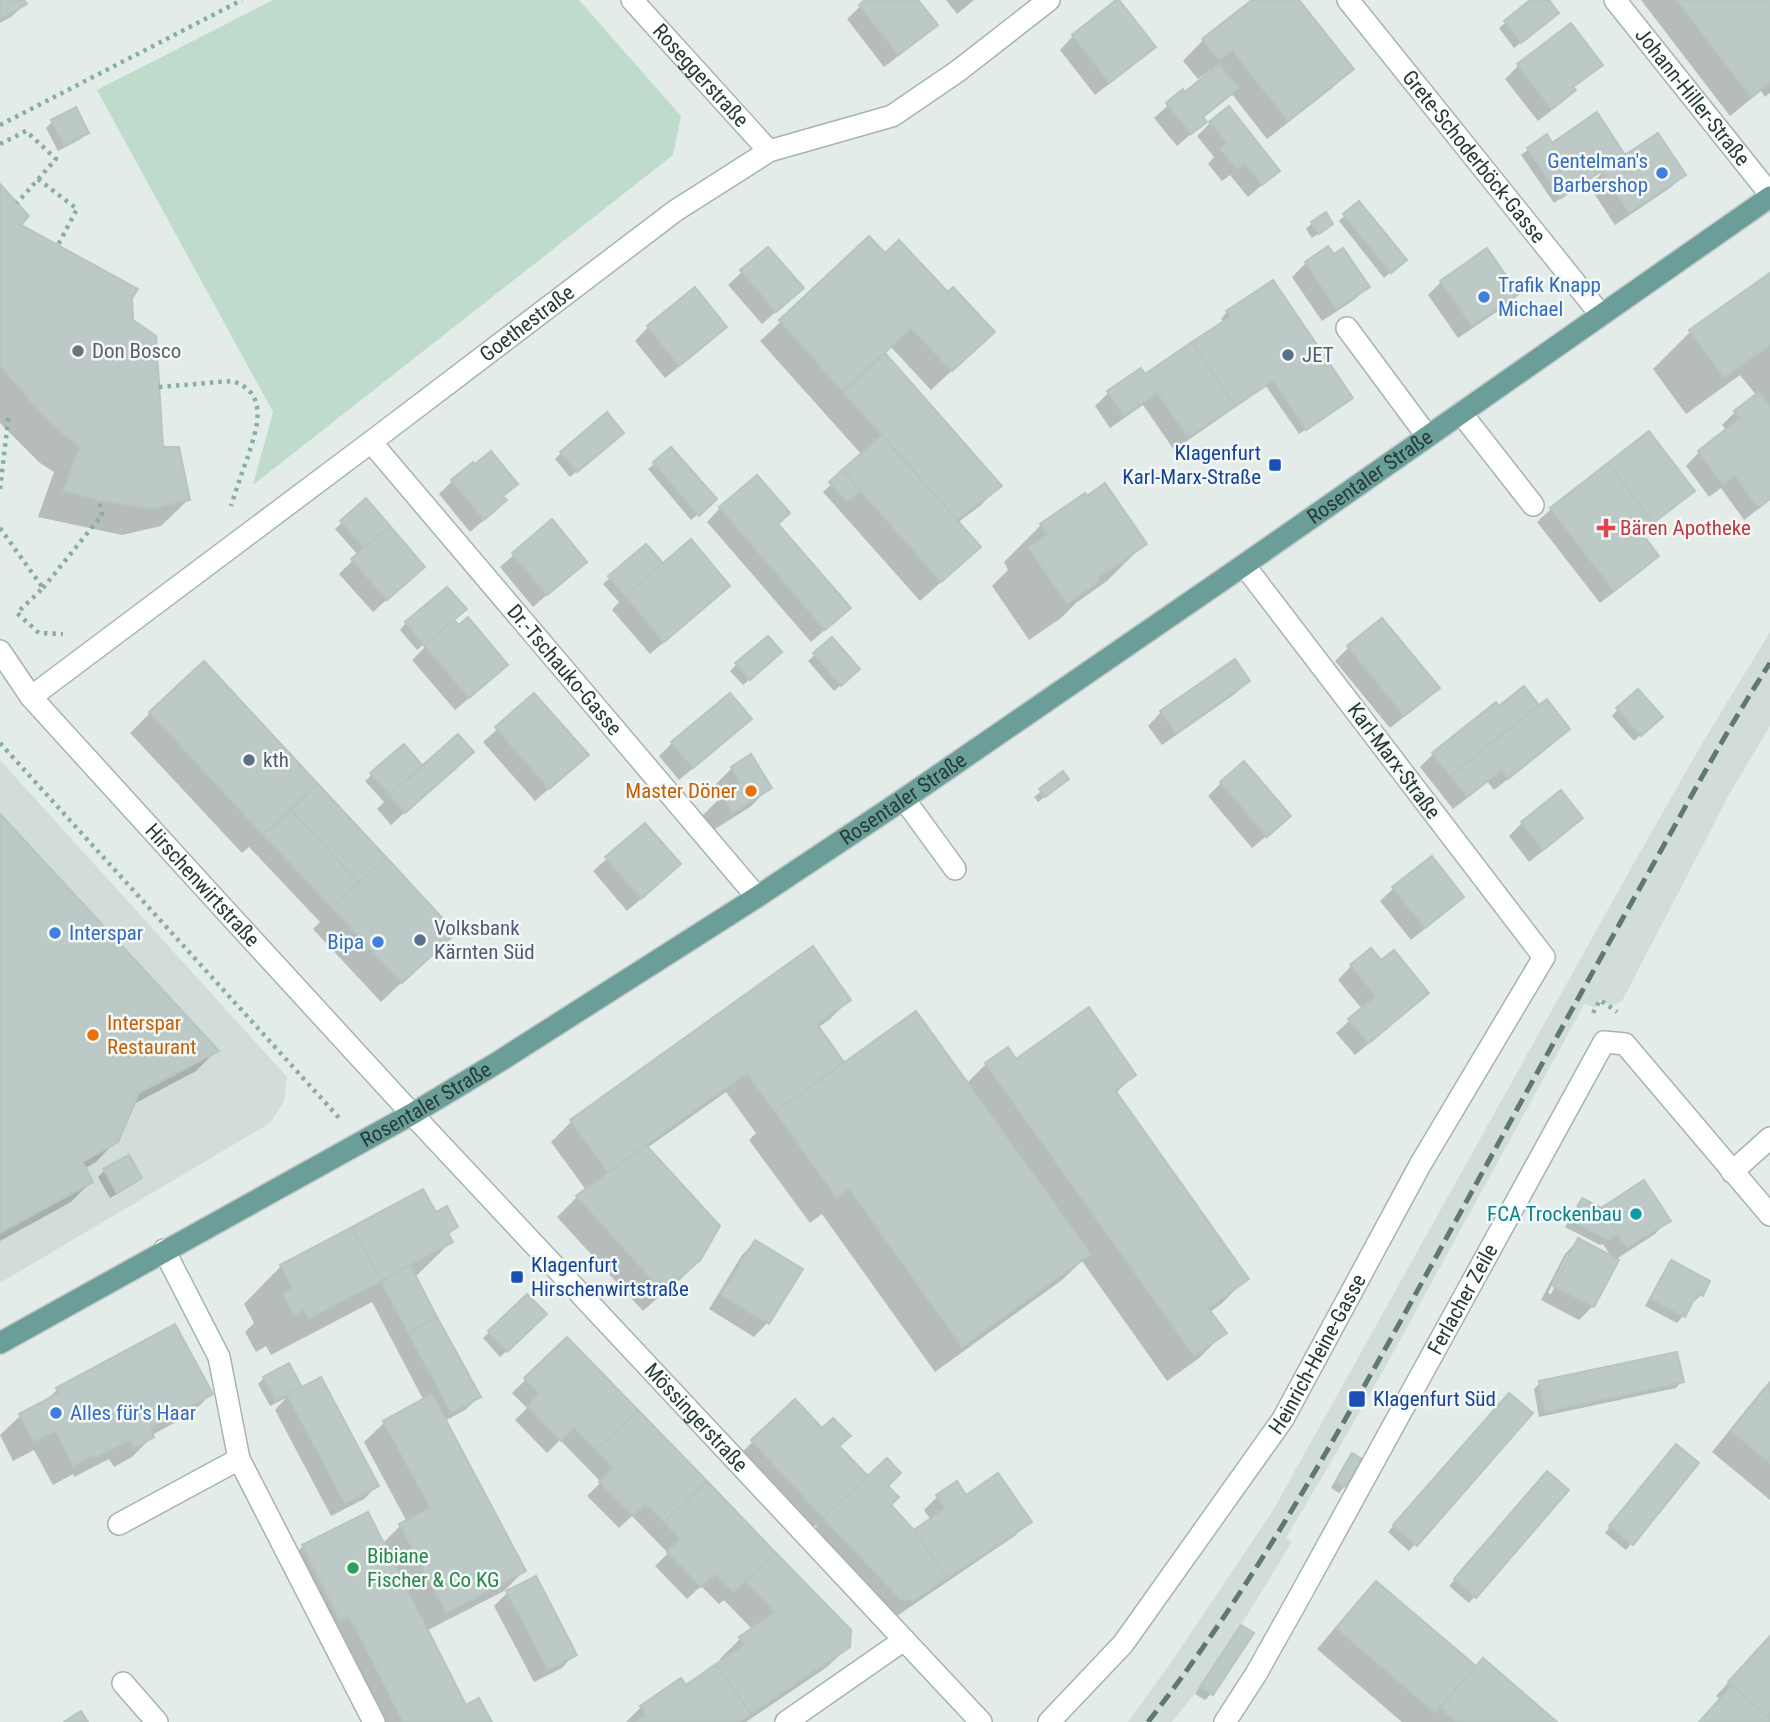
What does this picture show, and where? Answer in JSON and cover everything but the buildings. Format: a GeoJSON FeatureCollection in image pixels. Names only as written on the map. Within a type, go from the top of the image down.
{"type":"FeatureCollection","features":[{"type":"Feature","properties":{"kind":"main road","name":"Rosentaler Straße"},"geometry":{"type":"LineString","coordinates":[[0,1343],[412,1114],[757,897],[1244,565],[1770,195]]}},
{"type":"Feature","properties":{"kind":"street","name":"Roseggerstraße"},"geometry":{"type":"LineString","coordinates":[[632,0],[769,151]]}},
{"type":"Feature","properties":{"kind":"street","name":"Goethestraße"},"geometry":{"type":"LineString","coordinates":[[31,697],[676,211],[769,151],[892,116],[958,71],[1049,0]]}},
{"type":"Feature","properties":{"kind":"street","name":"Grete-Schoderböck-Gasse"},"geometry":{"type":"LineString","coordinates":[[1348,0],[1601,315]]}},
{"type":"Feature","properties":{"kind":"street","name":"Johann-Hiller-Straße"},"geometry":{"type":"LineString","coordinates":[[1615,0],[1770,195]]}},
{"type":"Feature","properties":{"kind":"street"},"geometry":{"type":"LineString","coordinates":[[1348,328],[1427,436]]}},
{"type":"Feature","properties":{"kind":"street"},"geometry":{"type":"LineString","coordinates":[[1461,413],[1534,505]]}},
{"type":"Feature","properties":{"kind":"street","name":"Dr.-Tschauko-Gasse"},"geometry":{"type":"LineString","coordinates":[[370,442],[757,897]]}},
{"type":"Feature","properties":{"kind":"street","name":"Karl-Marx-Straße"},"geometry":{"type":"LineString","coordinates":[[1244,565],[1544,957]]}},
{"type":"Feature","properties":{"kind":"street","name":"Hirschenwirtstraße"},"geometry":{"type":"LineString","coordinates":[[0,651],[31,697],[412,1114]]}},
{"type":"Feature","properties":{"kind":"street"},"geometry":{"type":"LineString","coordinates":[[904,799],[955,869]]}},
{"type":"Feature","properties":{"kind":"street","name":"Heinrich-Heine-Gasse"},"geometry":{"type":"LineString","coordinates":[[1049,1722],[1123,1644],[1283,1419],[1420,1166],[1544,957]]}},
{"type":"Feature","properties":{"kind":"street","name":"Ferlacher Zeile"},"geometry":{"type":"LineString","coordinates":[[1225,1722],[1303,1592],[1604,1042],[1625,1044],[1732,1172]]}},
{"type":"Feature","properties":{"kind":"street","name":"Mössingerstraße"},"geometry":{"type":"LineString","coordinates":[[412,1114],[981,1722]]}},
{"type":"Feature","properties":{"kind":"street"},"geometry":{"type":"LineString","coordinates":[[1770,1138],[1732,1172],[1770,1215]]}},
{"type":"Feature","properties":{"kind":"street"},"geometry":{"type":"LineString","coordinates":[[164,1250],[219,1357],[239,1459],[374,1722]]}},
{"type":"Feature","properties":{"kind":"street"},"geometry":{"type":"LineString","coordinates":[[119,1524],[239,1459]]}},
{"type":"Feature","properties":{"kind":"street"},"geometry":{"type":"LineString","coordinates":[[786,1722],[904,1640]]}},
{"type":"Feature","properties":{"kind":"street"},"geometry":{"type":"LineString","coordinates":[[123,1683],[157,1722]]}},
{"type":"Feature","properties":{"kind":"path"},"geometry":{"type":"LineString","coordinates":[[0,125],[242,0]]}},
{"type":"Feature","properties":{"kind":"path"},"geometry":{"type":"LineString","coordinates":[[0,145],[26,131],[56,159],[17,203]]}},
{"type":"Feature","properties":{"kind":"path"},"geometry":{"type":"LineString","coordinates":[[38,179],[77,209],[58,245]]}},
{"type":"Feature","properties":{"kind":"path"},"geometry":{"type":"LineString","coordinates":[[159,387],[232,381],[242,384],[251,393],[258,411],[258,426],[213,560]]}},
{"type":"Feature","properties":{"kind":"path"},"geometry":{"type":"LineString","coordinates":[[0,489],[9,413]]}},
{"type":"Feature","properties":{"kind":"path"},"geometry":{"type":"LineString","coordinates":[[73,634],[39,633],[17,613],[43,588],[102,515],[99,499]]}},
{"type":"Feature","properties":{"kind":"path"},"geometry":{"type":"LineString","coordinates":[[0,528],[43,588]]}},
{"type":"Feature","properties":{"kind":"path"},"geometry":{"type":"LineString","coordinates":[[0,743],[361,1142]]}},
{"type":"Feature","properties":{"kind":"shaded area"},"geometry":{"type":"Polygon","coordinates":[[[1770,632],[1770,726],[1730,793],[1622,1001],[1611,1006],[1600,1000],[1595,1008],[1585,1003],[1383,1371],[1286,1538],[1292,1542],[1200,1687],[1172,1722],[1128,1722],[1272,1512],[1630,870],[1770,632]]]}},
{"type":"Feature","properties":{"kind":"shaded area"},"geometry":{"type":"Polygon","coordinates":[[[0,760],[287,1077],[284,1101],[270,1123],[0,1283],[0,760]]]}},
{"type":"Feature","properties":{"kind":"green space"},"geometry":{"type":"Polygon","coordinates":[[[273,0],[579,0],[681,116],[673,155],[253,485],[273,412],[97,90],[273,0]]]}},
{"type":"Feature","properties":{"kind":"railway"},"geometry":{"type":"LineString","coordinates":[[1148,1722],[1245,1584],[1333,1440],[1706,769],[1770,663]]}},
{"type":"Feature","properties":{"kind":"place","name":"Gentelman's Barbershop"},"geometry":{"type":"Point","coordinates":[1662,173]}},
{"type":"Feature","properties":{"kind":"place","name":"Trafik Knapp Michael"},"geometry":{"type":"Point","coordinates":[1484,297]}},
{"type":"Feature","properties":{"kind":"place","name":"Don Bosco"},"geometry":{"type":"Point","coordinates":[78,351]}},
{"type":"Feature","properties":{"kind":"place","name":"JET"},"geometry":{"type":"Point","coordinates":[1288,355]}},
{"type":"Feature","properties":{"kind":"place","name":"Klagenfurt Karl-Marx-Straße"},"geometry":{"type":"Point","coordinates":[1275,465]}},
{"type":"Feature","properties":{"kind":"place","name":"Bären Apotheke"},"geometry":{"type":"Point","coordinates":[1606,528]}},
{"type":"Feature","properties":{"kind":"place","name":"kth"},"geometry":{"type":"Point","coordinates":[249,760]}},
{"type":"Feature","properties":{"kind":"place","name":"Master Döner"},"geometry":{"type":"Point","coordinates":[751,791]}},
{"type":"Feature","properties":{"kind":"place","name":"Interspar"},"geometry":{"type":"Point","coordinates":[55,933]}},
{"type":"Feature","properties":{"kind":"place","name":"Volksbank Kärnten Süd"},"geometry":{"type":"Point","coordinates":[420,940]}},
{"type":"Feature","properties":{"kind":"place","name":"Bipa"},"geometry":{"type":"Point","coordinates":[378,942]}},
{"type":"Feature","properties":{"kind":"place","name":"Interspar Restaurant"},"geometry":{"type":"Point","coordinates":[93,1035]}},
{"type":"Feature","properties":{"kind":"place","name":"FCA Trockenbau"},"geometry":{"type":"Point","coordinates":[1636,1214]}},
{"type":"Feature","properties":{"kind":"place","name":"Klagenfurt Hirschenwirtstraße"},"geometry":{"type":"Point","coordinates":[517,1277]}},
{"type":"Feature","properties":{"kind":"place","name":"Klagenfurt Süd"},"geometry":{"type":"Point","coordinates":[1357,1399]}},
{"type":"Feature","properties":{"kind":"place","name":"Alles für's Haar"},"geometry":{"type":"Point","coordinates":[56,1413]}},
{"type":"Feature","properties":{"kind":"place","name":"Bibiane Fischer & Co KG"},"geometry":{"type":"Point","coordinates":[353,1568]}}]}
